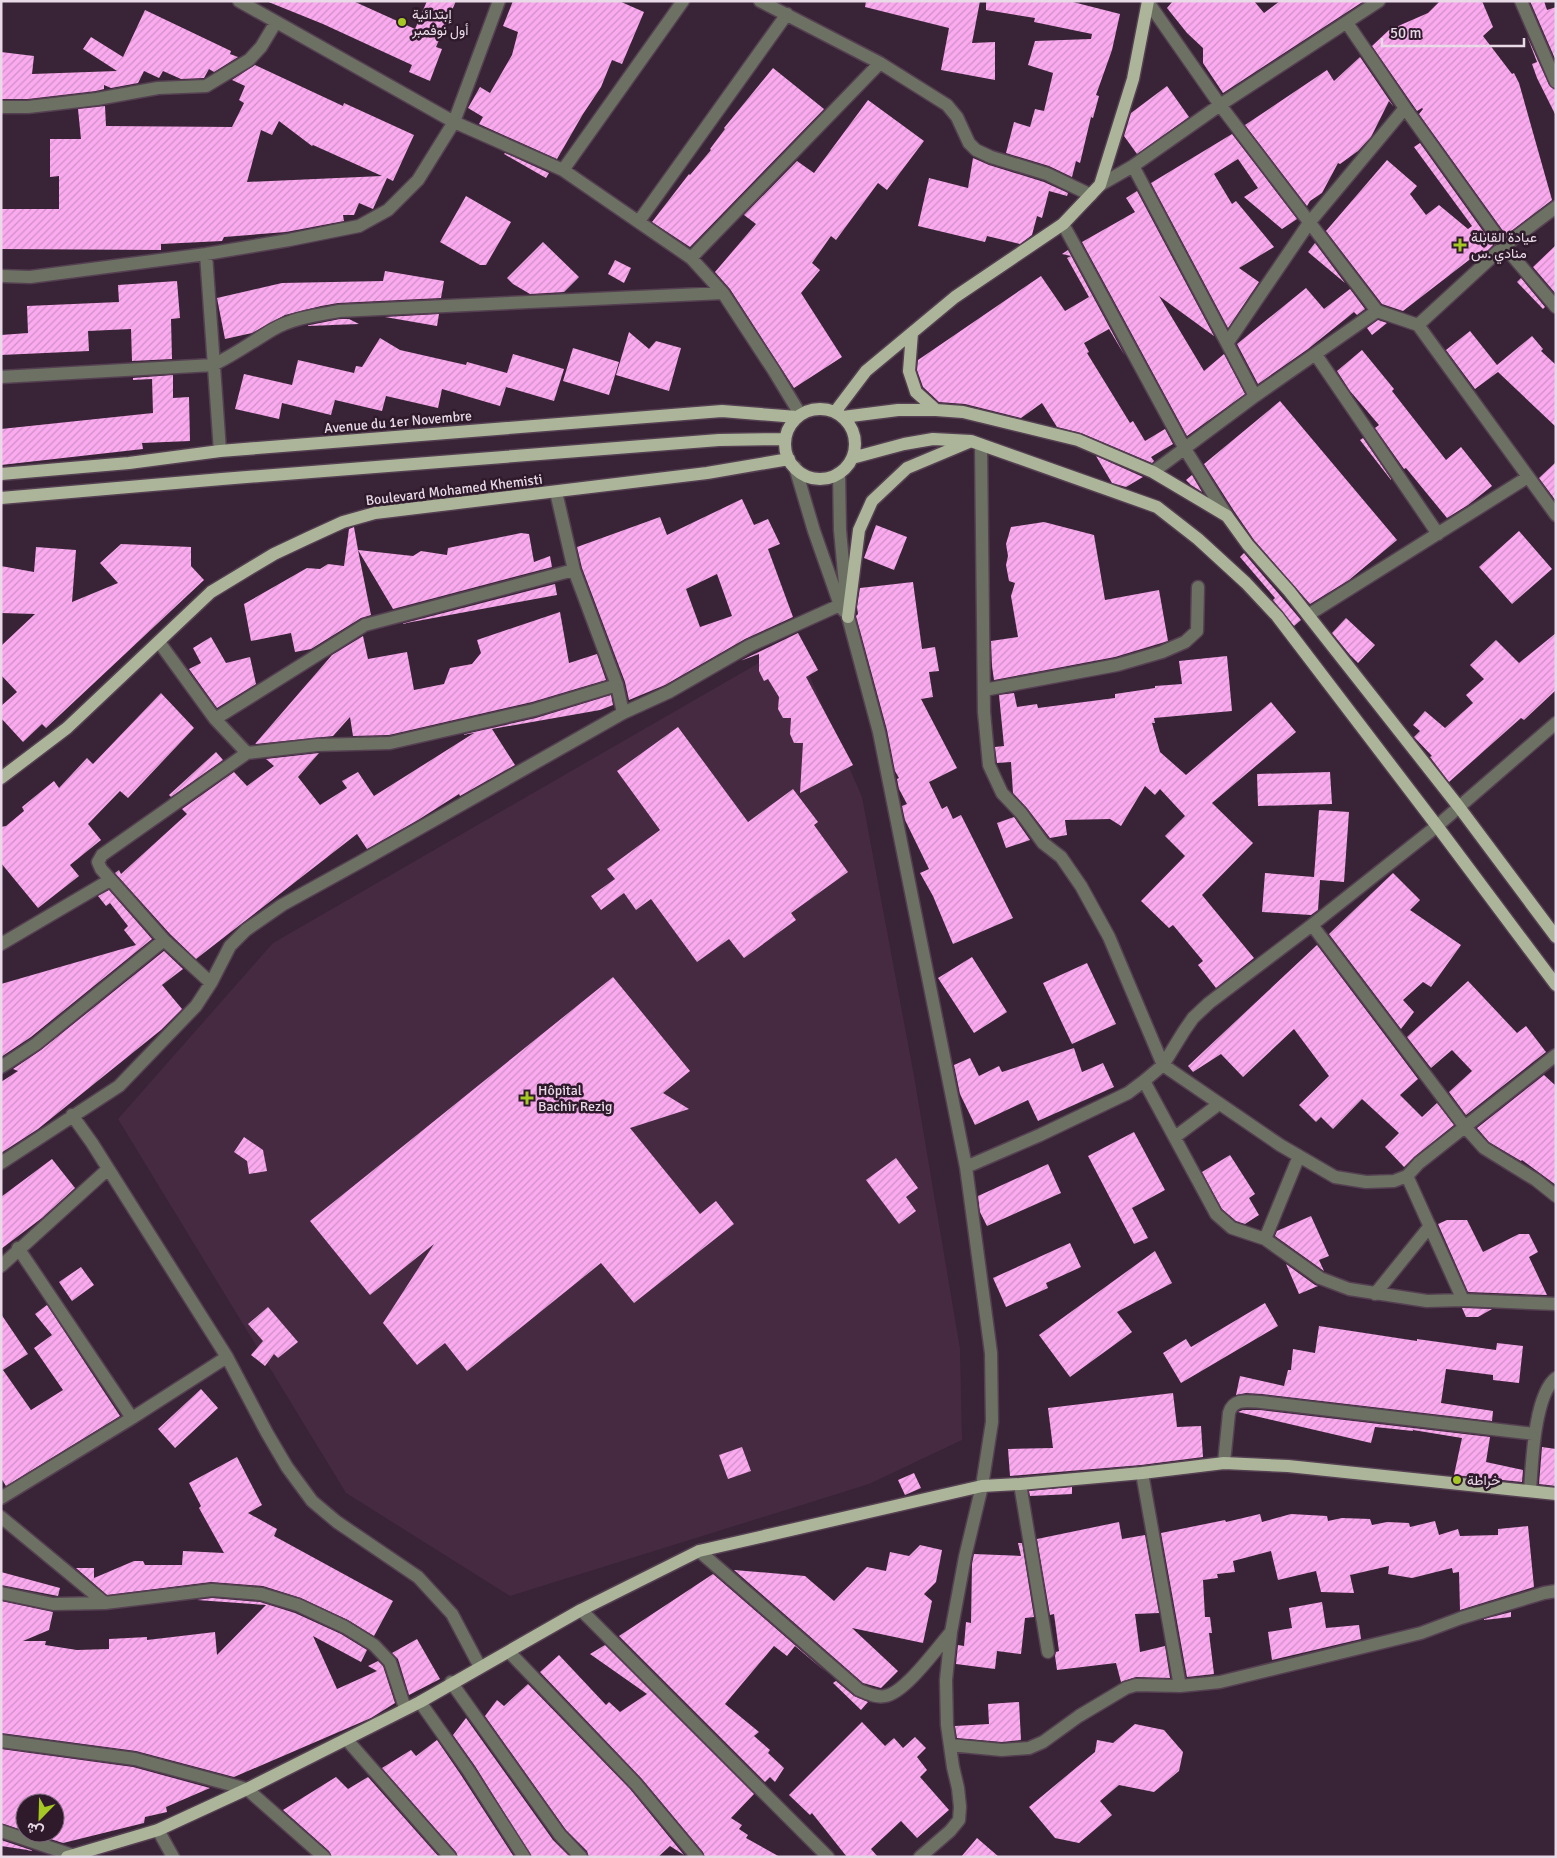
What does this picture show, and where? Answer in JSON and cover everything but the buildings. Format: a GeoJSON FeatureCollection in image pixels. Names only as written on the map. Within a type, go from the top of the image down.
{"type":"FeatureCollection","features":[{"type":"Feature","properties":{"kind":"main road"},"geometry":{"type":"LineString","coordinates":[[839,414],[866,371],[954,297],[1063,224],[1100,185],[1133,79],[1148,2]]}},
{"type":"Feature","properties":{"kind":"main road"},"geometry":{"type":"LineString","coordinates":[[912,333],[909,371],[916,392],[936,410]]}},
{"type":"Feature","properties":{"kind":"main road"},"geometry":{"type":"LineString","coordinates":[[839,414],[851,426],[855,436],[855,448],[847,467],[839,473],[821,479],[811,478],[802,474],[792,463],[786,449],[786,439],[788,431],[799,416],[808,410],[817,408],[839,414],[898,410],[963,412],[1078,440],[1153,472],[1227,516],[1248,545],[1308,615],[1459,807],[1556,937]]}},
{"type":"Feature","properties":{"kind":"main road","name":"Avenue du 1er Novembre"},"geometry":{"type":"LineString","coordinates":[[1,474],[129,463],[220,451],[722,411],[799,416]]}},
{"type":"Feature","properties":{"kind":"main road"},"geometry":{"type":"LineString","coordinates":[[1,498],[709,441],[786,439]]}},
{"type":"Feature","properties":{"kind":"main road"},"geometry":{"type":"LineString","coordinates":[[852,458],[904,444],[933,439],[976,443],[1157,508],[1198,539],[1246,583],[1277,616],[1556,985]]}},
{"type":"Feature","properties":{"kind":"main road"},"geometry":{"type":"LineString","coordinates":[[848,617],[859,530],[872,501],[907,468],[976,443]]}},
{"type":"Feature","properties":{"kind":"main road","name":"Boulevard Mohamed Khemisti"},"geometry":{"type":"LineString","coordinates":[[1,778],[68,728],[211,592],[274,554],[343,522],[375,513],[471,500],[556,492],[792,463]]}},
{"type":"Feature","properties":{"kind":"main road"},"geometry":{"type":"LineString","coordinates":[[71,1856],[158,1830],[247,1789],[420,1702],[581,1610],[699,1551],[982,1486],[1142,1473],[1224,1464],[1288,1466],[1556,1494]]}},
{"type":"Feature","properties":{"kind":"street"},"geometry":{"type":"LineString","coordinates":[[239,1],[454,122],[563,170],[691,258],[722,293],[774,371],[799,416]]}},
{"type":"Feature","properties":{"kind":"street"},"geometry":{"type":"LineString","coordinates":[[1,276],[30,277],[206,254],[359,226],[388,210],[418,180],[454,122],[499,1]]}},
{"type":"Feature","properties":{"kind":"street"},"geometry":{"type":"LineString","coordinates":[[563,170],[683,1]]}},
{"type":"Feature","properties":{"kind":"street"},"geometry":{"type":"LineString","coordinates":[[760,1],[880,63],[947,106],[957,117],[969,143],[976,150],[991,157],[1047,174],[1091,195]]}},
{"type":"Feature","properties":{"kind":"street"},"geometry":{"type":"LineString","coordinates":[[1100,185],[1133,166],[1220,105],[1379,1]]}},
{"type":"Feature","properties":{"kind":"street"},"geometry":{"type":"LineString","coordinates":[[1522,1],[1556,82]]}},
{"type":"Feature","properties":{"kind":"street"},"geometry":{"type":"LineString","coordinates":[[1148,2],[1220,105],[1377,311],[1418,325],[1556,515]]}},
{"type":"Feature","properties":{"kind":"street"},"geometry":{"type":"LineString","coordinates":[[639,221],[788,14]]}},
{"type":"Feature","properties":{"kind":"street"},"geometry":{"type":"LineString","coordinates":[[1,107],[28,107],[97,99],[158,88],[206,86],[249,60],[261,47],[276,22]]}},
{"type":"Feature","properties":{"kind":"street"},"geometry":{"type":"LineString","coordinates":[[1347,23],[1405,108],[1504,246],[1556,307]]}},
{"type":"Feature","properties":{"kind":"street"},"geometry":{"type":"LineString","coordinates":[[691,258],[880,63]]}},
{"type":"Feature","properties":{"kind":"street"},"geometry":{"type":"LineString","coordinates":[[1228,342],[1309,223],[1405,108]]}},
{"type":"Feature","properties":{"kind":"street"},"geometry":{"type":"LineString","coordinates":[[1133,166],[1255,396]]}},
{"type":"Feature","properties":{"kind":"street"},"geometry":{"type":"LineString","coordinates":[[1418,325],[1504,246],[1556,207]]}},
{"type":"Feature","properties":{"kind":"street"},"geometry":{"type":"LineString","coordinates":[[1063,224],[1185,449],[1227,516]]}},
{"type":"Feature","properties":{"kind":"street"},"geometry":{"type":"LineString","coordinates":[[206,254],[212,365],[220,451]]}},
{"type":"Feature","properties":{"kind":"street"},"geometry":{"type":"LineString","coordinates":[[1,378],[212,365],[229,358],[274,329],[306,317],[339,310],[722,293]]}},
{"type":"Feature","properties":{"kind":"street"},"geometry":{"type":"LineString","coordinates":[[1153,472],[1255,396],[1377,311]]}},
{"type":"Feature","properties":{"kind":"street"},"geometry":{"type":"LineString","coordinates":[[1316,355],[1438,534]]}},
{"type":"Feature","properties":{"kind":"street"},"geometry":{"type":"LineString","coordinates":[[976,443],[984,690],[989,765],[1002,793],[1022,813],[1043,842],[1061,857],[1082,886],[1109,937],[1163,1065],[1280,1146],[1335,1177],[1366,1182],[1394,1181],[1407,1176],[1419,1164],[1556,1055]]}},
{"type":"Feature","properties":{"kind":"street"},"geometry":{"type":"LineString","coordinates":[[792,463],[840,605],[848,617]]}},
{"type":"Feature","properties":{"kind":"street"},"geometry":{"type":"LineString","coordinates":[[839,473],[840,530],[848,617],[879,732],[966,1167],[991,1353],[992,1422],[982,1486],[965,1557],[951,1632],[946,1680],[947,1725],[958,1788],[959,1820],[950,1831],[920,1857]]}},
{"type":"Feature","properties":{"kind":"street"},"geometry":{"type":"LineString","coordinates":[[1308,615],[1528,477]]}},
{"type":"Feature","properties":{"kind":"street"},"geometry":{"type":"LineString","coordinates":[[556,492],[574,570],[617,685],[623,713]]}},
{"type":"Feature","properties":{"kind":"street"},"geometry":{"type":"LineString","coordinates":[[215,719],[366,625],[574,570]]}},
{"type":"Feature","properties":{"kind":"street"},"geometry":{"type":"LineString","coordinates":[[984,690],[1116,666],[1162,652],[1185,642],[1197,631],[1198,587]]}},
{"type":"Feature","properties":{"kind":"street"},"geometry":{"type":"LineString","coordinates":[[1,1162],[119,1086],[196,1006],[211,983],[230,946],[246,930],[282,904],[623,713],[669,692],[749,646],[840,605]]}},
{"type":"Feature","properties":{"kind":"street"},"geometry":{"type":"LineString","coordinates":[[159,642],[215,719],[247,752]]}},
{"type":"Feature","properties":{"kind":"street"},"geometry":{"type":"LineString","coordinates":[[211,983],[164,940],[110,880],[98,864],[98,860],[102,855],[247,752],[317,745],[390,743],[534,710],[617,685]]}},
{"type":"Feature","properties":{"kind":"street"},"geometry":{"type":"LineString","coordinates":[[966,1167],[1040,1136],[1128,1093],[1144,1081],[1163,1065],[1184,1031],[1209,1003],[1312,925],[1437,826],[1556,723]]}},
{"type":"Feature","properties":{"kind":"street"},"geometry":{"type":"LineString","coordinates":[[1,944],[110,880]]}},
{"type":"Feature","properties":{"kind":"street"},"geometry":{"type":"LineString","coordinates":[[1312,925],[1465,1127],[1484,1148],[1536,1180],[1556,1196]]}},
{"type":"Feature","properties":{"kind":"street"},"geometry":{"type":"LineString","coordinates":[[1,1067],[36,1044],[164,940]]}},
{"type":"Feature","properties":{"kind":"street"},"geometry":{"type":"LineString","coordinates":[[1144,1081],[1216,1214],[1232,1228],[1265,1239],[1320,1278],[1349,1289],[1427,1301],[1463,1300],[1556,1304]]}},
{"type":"Feature","properties":{"kind":"street"},"geometry":{"type":"LineString","coordinates":[[1175,1137],[1220,1104]]}},
{"type":"Feature","properties":{"kind":"street"},"geometry":{"type":"LineString","coordinates":[[72,1115],[227,1357],[287,1467],[312,1500],[337,1522],[418,1576],[452,1614],[480,1667]]}},
{"type":"Feature","properties":{"kind":"street"},"geometry":{"type":"LineString","coordinates":[[1265,1239],[1299,1156]]}},
{"type":"Feature","properties":{"kind":"street"},"geometry":{"type":"LineString","coordinates":[[1,1266],[18,1248],[108,1169]]}},
{"type":"Feature","properties":{"kind":"street"},"geometry":{"type":"LineString","coordinates":[[1407,1176],[1463,1300]]}},
{"type":"Feature","properties":{"kind":"street"},"geometry":{"type":"LineString","coordinates":[[1375,1294],[1430,1226]]}},
{"type":"Feature","properties":{"kind":"street"},"geometry":{"type":"LineString","coordinates":[[18,1248],[132,1418]]}},
{"type":"Feature","properties":{"kind":"street"},"geometry":{"type":"LineString","coordinates":[[1,1498],[227,1357]]}},
{"type":"Feature","properties":{"kind":"street"},"geometry":{"type":"LineString","coordinates":[[1530,1491],[1535,1434],[1542,1399],[1547,1386],[1556,1378]]}},
{"type":"Feature","properties":{"kind":"street"},"geometry":{"type":"LineString","coordinates":[[1224,1464],[1229,1414],[1231,1407],[1238,1402],[1270,1403],[1535,1434]]}},
{"type":"Feature","properties":{"kind":"street"},"geometry":{"type":"LineString","coordinates":[[1142,1473],[1180,1686]]}},
{"type":"Feature","properties":{"kind":"street"},"geometry":{"type":"LineString","coordinates":[[1020,1484],[1048,1652]]}},
{"type":"Feature","properties":{"kind":"street"},"geometry":{"type":"LineString","coordinates":[[1,1518],[106,1603]]}},
{"type":"Feature","properties":{"kind":"street"},"geometry":{"type":"LineString","coordinates":[[699,1551],[858,1690],[874,1696],[886,1696],[908,1682],[951,1632]]}},
{"type":"Feature","properties":{"kind":"street"},"geometry":{"type":"LineString","coordinates":[[1,1594],[53,1604],[106,1603],[212,1590],[261,1594],[298,1604],[345,1626],[374,1645],[390,1662],[405,1708]]}},
{"type":"Feature","properties":{"kind":"street"},"geometry":{"type":"LineString","coordinates":[[950,1745],[1002,1750],[1029,1748],[1043,1742],[1079,1716],[1126,1688],[1146,1685],[1180,1686],[1220,1682],[1421,1633],[1461,1618],[1556,1591]]}},
{"type":"Feature","properties":{"kind":"street"},"geometry":{"type":"LineString","coordinates":[[581,1610],[828,1857]]}},
{"type":"Feature","properties":{"kind":"street"},"geometry":{"type":"LineString","coordinates":[[509,1652],[636,1784],[697,1857]]}},
{"type":"Feature","properties":{"kind":"street"},"geometry":{"type":"LineString","coordinates":[[452,1682],[560,1835],[581,1857]]}},
{"type":"Feature","properties":{"kind":"street"},"geometry":{"type":"LineString","coordinates":[[420,1702],[468,1770],[524,1857]]}},
{"type":"Feature","properties":{"kind":"street"},"geometry":{"type":"LineString","coordinates":[[347,1740],[450,1857]]}},
{"type":"Feature","properties":{"kind":"street"},"geometry":{"type":"LineString","coordinates":[[1,1741],[135,1759],[247,1789],[324,1857]]}},
{"type":"Feature","properties":{"kind":"street"},"geometry":{"type":"LineString","coordinates":[[158,1830],[173,1857]]}},
{"type":"Feature","properties":{"kind":"street"},"geometry":{"type":"LineString","coordinates":[[1,1831],[71,1856]]}},
{"type":"Feature","properties":{"kind":"shaded area","name":"Hôpital Bachir Rezig"},"geometry":{"type":"Polygon","coordinates":[[[795,642],[862,797],[914,1076],[960,1349],[962,1440],[869,1484],[510,1596],[346,1493],[118,1119],[273,943],[795,642]]]}},
{"type":"Feature","properties":{"kind":"place","name":"إبتدائية أول نوفمبر"},"geometry":{"type":"Point","coordinates":[402,22]}},
{"type":"Feature","properties":{"kind":"place","name":"عيادة القابلة منادي .س"},"geometry":{"type":"Point","coordinates":[1460,245]}},
{"type":"Feature","properties":{"kind":"place","name":"Hôpital Bachir Rezig"},"geometry":{"type":"Point","coordinates":[527,1098]}},
{"type":"Feature","properties":{"kind":"place","name":"خراطة"},"geometry":{"type":"Point","coordinates":[1457,1480]}}]}
